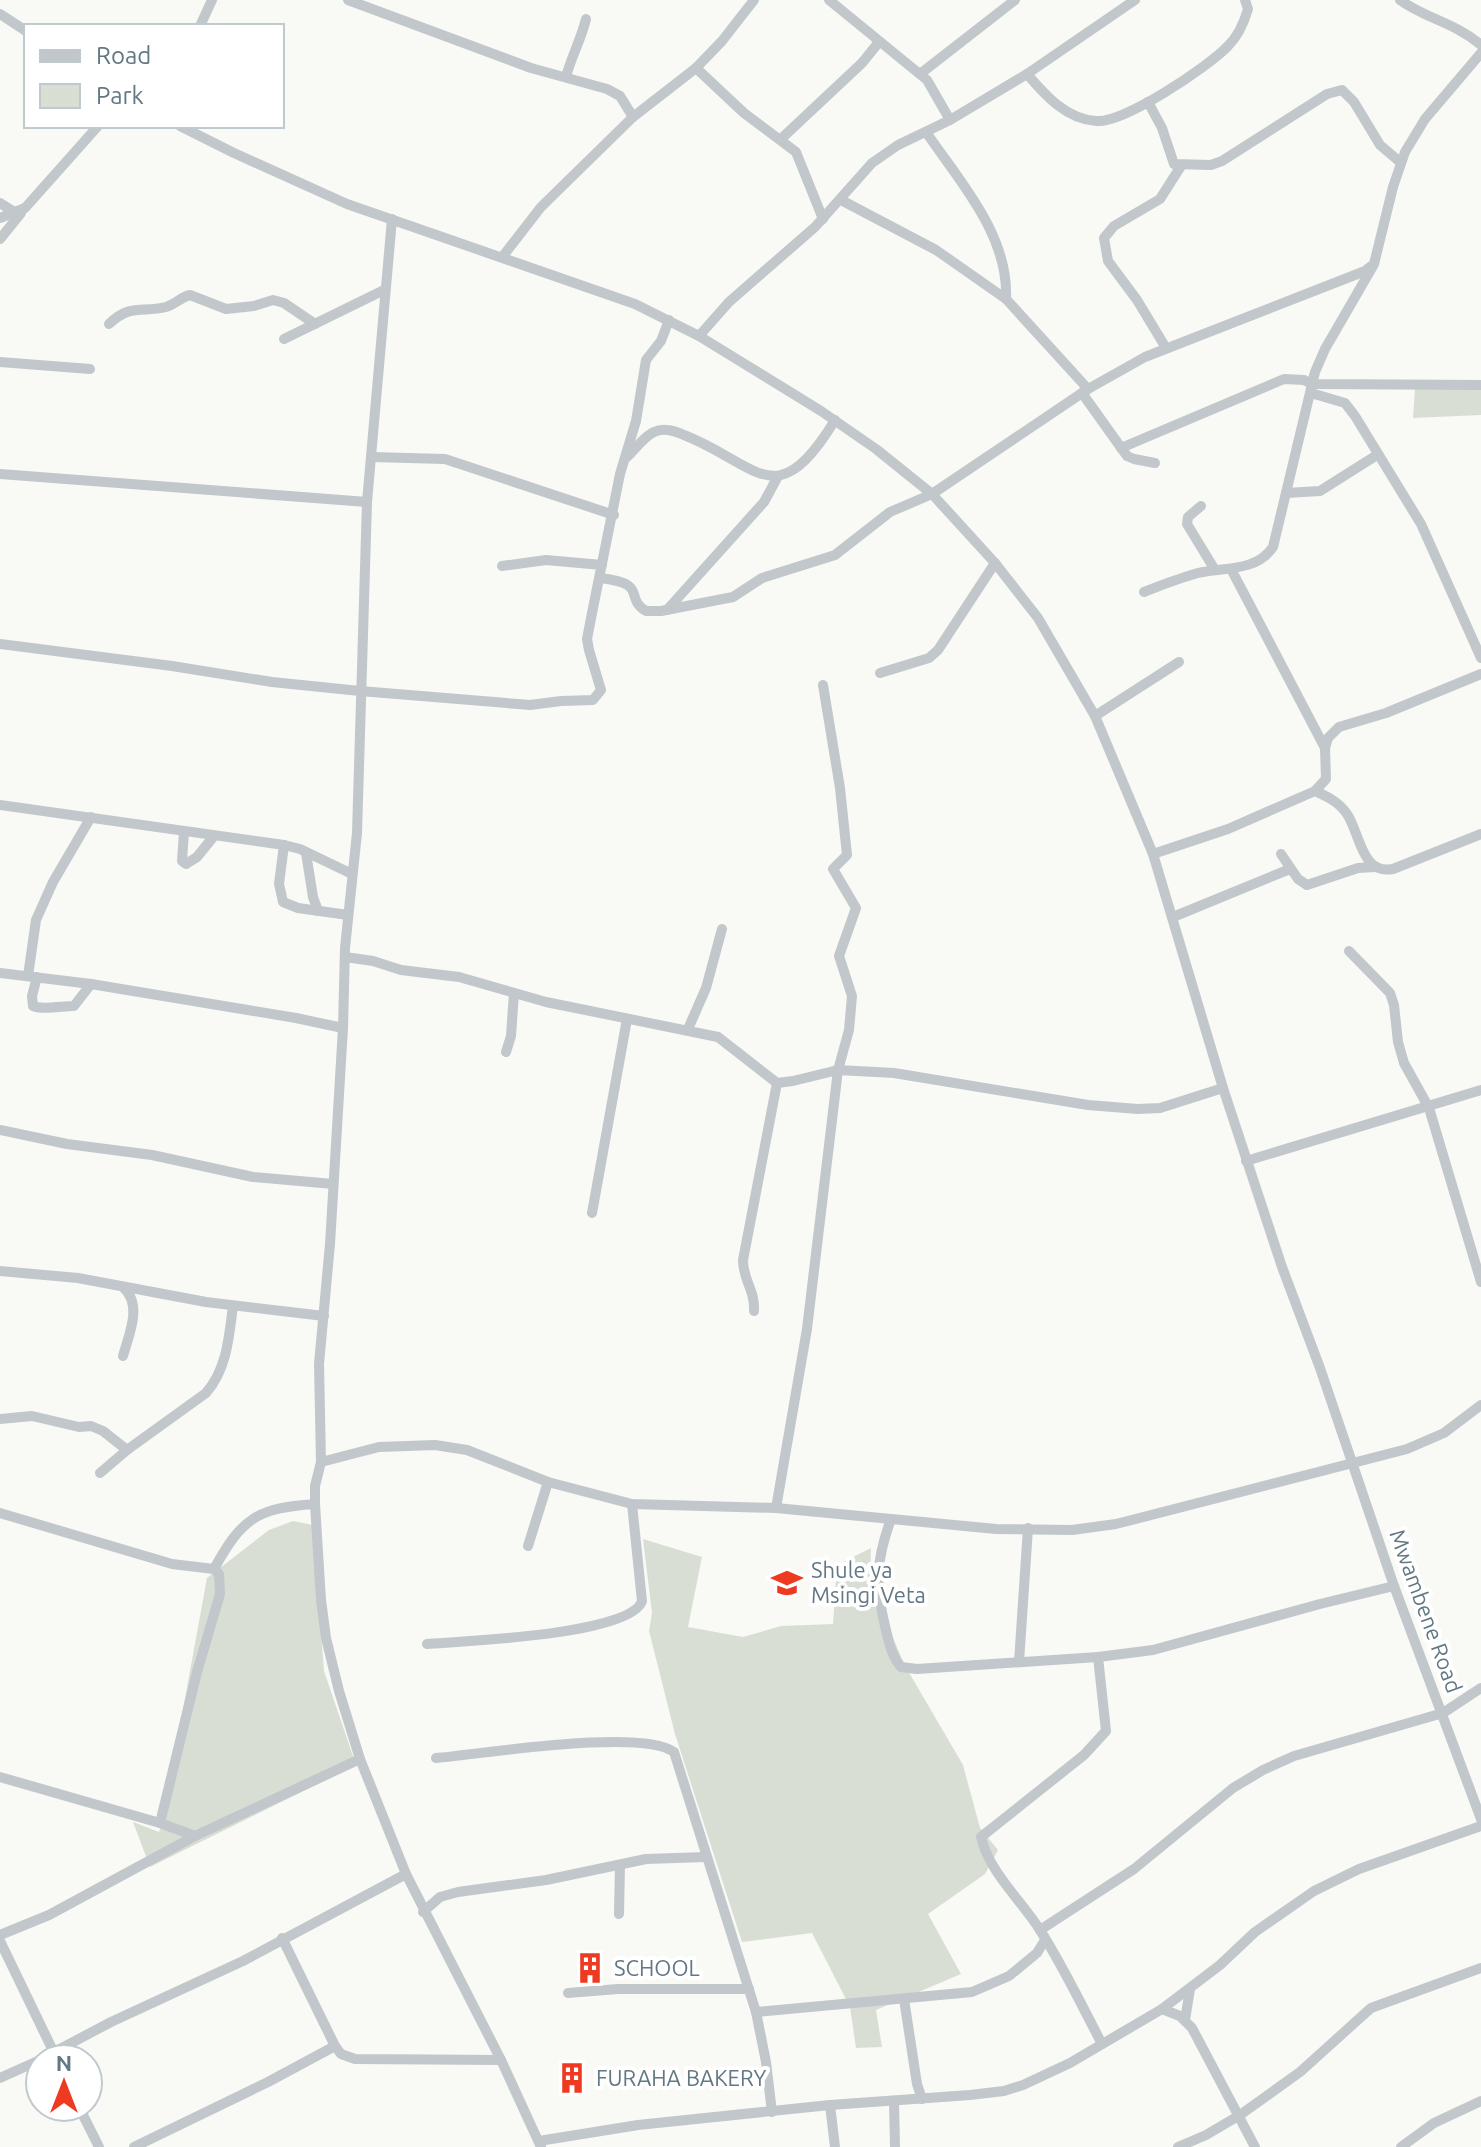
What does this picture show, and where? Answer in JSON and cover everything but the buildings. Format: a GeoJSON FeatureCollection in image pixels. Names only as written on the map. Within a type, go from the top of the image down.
{"type":"FeatureCollection","features":[{"type":"Feature","properties":{"kind":"street"},"geometry":{"type":"LineString","coordinates":[[201,24],[212,0]]}},
{"type":"Feature","properties":{"kind":"street"},"geometry":{"type":"LineString","coordinates":[[503,256],[541,207],[633,117],[696,68],[754,0]]}},
{"type":"Feature","properties":{"kind":"street"},"geometry":{"type":"LineString","coordinates":[[829,0],[920,74],[934,89],[950,120]]}},
{"type":"Feature","properties":{"kind":"street"},"geometry":{"type":"LineString","coordinates":[[920,74],[1015,0]]}},
{"type":"Feature","properties":{"kind":"street"},"geometry":{"type":"LineString","coordinates":[[699,336],[729,302],[823,219],[872,163],[898,145],[950,120],[1027,74],[1135,0]]}},
{"type":"Feature","properties":{"kind":"street"},"geometry":{"type":"LineString","coordinates":[[1027,74],[1060,107],[1095,122],[1110,121],[1148,102],[1204,67],[1229,46],[1247,13],[1245,0]]}},
{"type":"Feature","properties":{"kind":"street"},"geometry":{"type":"LineString","coordinates":[[1400,0],[1419,12],[1455,26],[1481,45]]}},
{"type":"Feature","properties":{"kind":"street"},"geometry":{"type":"LineString","coordinates":[[352,1],[427,32],[620,96],[633,117]]}},
{"type":"Feature","properties":{"kind":"street"},"geometry":{"type":"LineString","coordinates":[[0,14],[24,30]]}},
{"type":"Feature","properties":{"kind":"street"},"geometry":{"type":"LineString","coordinates":[[566,77],[586,19]]}},
{"type":"Feature","properties":{"kind":"street"},"geometry":{"type":"LineString","coordinates":[[781,139],[862,63],[879,42]]}},
{"type":"Feature","properties":{"kind":"street"},"geometry":{"type":"LineString","coordinates":[[1144,592],[1189,576],[1231,569],[1267,556],[1273,547],[1311,389],[1325,349],[1374,264],[1400,162],[1425,119],[1481,53]]}},
{"type":"Feature","properties":{"kind":"street"},"geometry":{"type":"LineString","coordinates":[[696,68],[744,113],[796,152],[823,219]]}},
{"type":"Feature","properties":{"kind":"street"},"geometry":{"type":"LineString","coordinates":[[1148,102],[1162,128],[1174,164],[1217,164],[1327,94],[1342,90],[1354,102],[1380,145],[1400,162]]}},
{"type":"Feature","properties":{"kind":"street"},"geometry":{"type":"LineString","coordinates":[[0,239],[20,211],[96,128]]}},
{"type":"Feature","properties":{"kind":"street","name":"Mwambene Road"},"geometry":{"type":"LineString","coordinates":[[184,128],[347,204],[635,304],[699,336],[835,420],[932,494],[995,563],[1038,618],[1095,716],[1153,854],[1246,1161],[1394,1586],[1481,1819]]}},
{"type":"Feature","properties":{"kind":"street"},"geometry":{"type":"LineString","coordinates":[[926,132],[984,217],[1003,264],[1006,299]]}},
{"type":"Feature","properties":{"kind":"street"},"geometry":{"type":"LineString","coordinates":[[1166,348],[1137,300],[1108,261],[1104,238],[1114,226],[1160,199],[1181,166]]}},
{"type":"Feature","properties":{"kind":"street"},"geometry":{"type":"LineString","coordinates":[[841,200],[936,250],[1006,299],[1085,391],[1130,458],[1155,463]]}},
{"type":"Feature","properties":{"kind":"street"},"geometry":{"type":"LineString","coordinates":[[0,203],[20,211]]}},
{"type":"Feature","properties":{"kind":"street"},"geometry":{"type":"LineString","coordinates":[[0,218],[20,211]]}},
{"type":"Feature","properties":{"kind":"street"},"geometry":{"type":"LineString","coordinates":[[392,219],[367,502],[357,833],[348,915],[319,1364],[321,1462],[316,1479],[315,1504],[326,1638],[360,1759],[423,1912],[501,2060],[540,2144],[638,2125],[1004,2091],[1041,2077],[1162,2009],[1190,1989],[1255,1932],[1314,1891],[1359,1869],[1481,1826]]}},
{"type":"Feature","properties":{"kind":"street"},"geometry":{"type":"LineString","coordinates":[[600,578],[628,584],[641,609],[654,612],[733,597],[771,574],[835,555],[890,512],[932,494],[1085,391],[1166,348],[1221,330],[1336,284],[1374,264]]}},
{"type":"Feature","properties":{"kind":"street"},"geometry":{"type":"LineString","coordinates":[[284,339],[384,290]]}},
{"type":"Feature","properties":{"kind":"street"},"geometry":{"type":"LineString","coordinates":[[109,324],[133,309],[162,308],[190,295],[226,309],[273,300],[284,303],[315,324]]}},
{"type":"Feature","properties":{"kind":"street"},"geometry":{"type":"LineString","coordinates":[[0,644],[272,682],[360,691],[530,705],[593,700],[601,690],[587,639],[625,458],[636,421],[646,360],[661,341],[669,320]]}},
{"type":"Feature","properties":{"kind":"street"},"geometry":{"type":"LineString","coordinates":[[0,362],[90,369]]}},
{"type":"Feature","properties":{"kind":"street"},"geometry":{"type":"LineString","coordinates":[[1121,448],[1273,383],[1294,379],[1345,403],[1421,524],[1481,658]]}},
{"type":"Feature","properties":{"kind":"street"},"geometry":{"type":"LineString","coordinates":[[1311,389],[1481,385]]}},
{"type":"Feature","properties":{"kind":"street"},"geometry":{"type":"LineString","coordinates":[[625,458],[653,432],[670,430],[748,469],[777,478],[812,453],[835,420]]}},
{"type":"Feature","properties":{"kind":"street"},"geometry":{"type":"LineString","coordinates":[[1286,493],[1320,491],[1377,455]]}},
{"type":"Feature","properties":{"kind":"street"},"geometry":{"type":"LineString","coordinates":[[371,457],[445,459],[614,515]]}},
{"type":"Feature","properties":{"kind":"street"},"geometry":{"type":"LineString","coordinates":[[0,474],[367,502]]}},
{"type":"Feature","properties":{"kind":"street"},"geometry":{"type":"LineString","coordinates":[[667,610],[764,502],[777,478]]}},
{"type":"Feature","properties":{"kind":"street"},"geometry":{"type":"LineString","coordinates":[[1201,506],[1188,517],[1187,524],[1215,570]]}},
{"type":"Feature","properties":{"kind":"street"},"geometry":{"type":"LineString","coordinates":[[502,566],[546,560],[602,565]]}},
{"type":"Feature","properties":{"kind":"street"},"geometry":{"type":"LineString","coordinates":[[880,673],[929,658],[938,650],[995,563]]}},
{"type":"Feature","properties":{"kind":"street"},"geometry":{"type":"LineString","coordinates":[[1231,569],[1325,748]]}},
{"type":"Feature","properties":{"kind":"street"},"geometry":{"type":"LineString","coordinates":[[1095,716],[1179,662]]}},
{"type":"Feature","properties":{"kind":"street"},"geometry":{"type":"LineString","coordinates":[[1153,854],[1228,829],[1315,791],[1326,779],[1325,748],[1328,738],[1339,727],[1386,713],[1481,674]]}},
{"type":"Feature","properties":{"kind":"street"},"geometry":{"type":"LineString","coordinates":[[776,1508],[807,1329],[838,1070],[849,1030],[852,996],[839,956],[856,908],[833,869],[847,855],[840,788],[823,685]]}},
{"type":"Feature","properties":{"kind":"street"},"geometry":{"type":"LineString","coordinates":[[1315,791],[1341,806],[1349,816],[1366,856],[1375,867]]}},
{"type":"Feature","properties":{"kind":"street"},"geometry":{"type":"LineString","coordinates":[[0,805],[284,845],[352,874]]}},
{"type":"Feature","properties":{"kind":"street"},"geometry":{"type":"LineString","coordinates":[[91,817],[53,882],[36,920],[31,1002],[41,1009],[58,1005],[74,1006],[91,984]]}},
{"type":"Feature","properties":{"kind":"street"},"geometry":{"type":"LineString","coordinates":[[184,832],[182,861],[186,864],[197,857],[214,836]]}},
{"type":"Feature","properties":{"kind":"street"},"geometry":{"type":"LineString","coordinates":[[1281,854],[1290,869],[1307,885],[1358,868],[1393,869],[1481,834]]}},
{"type":"Feature","properties":{"kind":"street"},"geometry":{"type":"LineString","coordinates":[[284,845],[279,874],[281,898],[287,905],[348,915]]}},
{"type":"Feature","properties":{"kind":"street"},"geometry":{"type":"LineString","coordinates":[[306,853],[318,911]]}},
{"type":"Feature","properties":{"kind":"street"},"geometry":{"type":"LineString","coordinates":[[1173,917],[1290,869]]}},
{"type":"Feature","properties":{"kind":"street"},"geometry":{"type":"LineString","coordinates":[[688,1029],[706,988],[722,929]]}},
{"type":"Feature","properties":{"kind":"street"},"geometry":{"type":"LineString","coordinates":[[1349,951],[1390,993],[1404,1063],[1429,1108],[1479,1261],[1481,1282]]}},
{"type":"Feature","properties":{"kind":"street"},"geometry":{"type":"LineString","coordinates":[[345,957],[373,961],[401,970],[459,977],[514,993],[718,1037],[777,1083],[838,1070],[894,1073],[1088,1105],[1138,1109],[1160,1108],[1223,1088]]}},
{"type":"Feature","properties":{"kind":"street"},"geometry":{"type":"LineString","coordinates":[[0,973],[91,984],[343,1028]]}},
{"type":"Feature","properties":{"kind":"street"},"geometry":{"type":"LineString","coordinates":[[506,1052],[511,1036],[514,993]]}},
{"type":"Feature","properties":{"kind":"street"},"geometry":{"type":"LineString","coordinates":[[592,1213],[627,1019]]}},
{"type":"Feature","properties":{"kind":"street"},"geometry":{"type":"LineString","coordinates":[[754,1311],[754,1294],[744,1272],[743,1260],[777,1083]]}},
{"type":"Feature","properties":{"kind":"street"},"geometry":{"type":"LineString","coordinates":[[1246,1161],[1481,1090]]}},
{"type":"Feature","properties":{"kind":"street"},"geometry":{"type":"LineString","coordinates":[[0,1130],[67,1144],[152,1155],[253,1177],[333,1184]]}},
{"type":"Feature","properties":{"kind":"street"},"geometry":{"type":"LineString","coordinates":[[0,1271],[78,1278],[233,1306],[324,1316]]}},
{"type":"Feature","properties":{"kind":"street"},"geometry":{"type":"LineString","coordinates":[[123,1287],[132,1298],[134,1311],[123,1356]]}},
{"type":"Feature","properties":{"kind":"street"},"geometry":{"type":"LineString","coordinates":[[134,1311],[150,1292]]}},
{"type":"Feature","properties":{"kind":"street"},"geometry":{"type":"LineString","coordinates":[[100,1473],[206,1393],[216,1382],[224,1359],[233,1306]]}},
{"type":"Feature","properties":{"kind":"street"},"geometry":{"type":"LineString","coordinates":[[321,1462],[379,1447],[435,1445],[478,1453],[548,1482],[632,1504],[776,1508],[996,1529],[1072,1530],[1116,1524],[1407,1449],[1451,1429],[1481,1405]]}},
{"type":"Feature","properties":{"kind":"street"},"geometry":{"type":"LineString","coordinates":[[0,1419],[32,1416],[79,1427],[91,1426],[103,1431],[127,1450]]}},
{"type":"Feature","properties":{"kind":"street"},"geometry":{"type":"LineString","coordinates":[[528,1546],[548,1482]]}},
{"type":"Feature","properties":{"kind":"street"},"geometry":{"type":"LineString","coordinates":[[214,1569],[232,1538],[248,1522],[275,1508],[315,1504]]}},
{"type":"Feature","properties":{"kind":"street"},"geometry":{"type":"LineString","coordinates":[[427,1644],[559,1632],[595,1626],[631,1615],[640,1608],[642,1601],[632,1504]]}},
{"type":"Feature","properties":{"kind":"street"},"geometry":{"type":"LineString","coordinates":[[0,1513],[172,1564],[214,1569],[219,1574],[220,1594],[197,1672],[160,1823]]}},
{"type":"Feature","properties":{"kind":"street"},"geometry":{"type":"LineString","coordinates":[[891,1519],[880,1552],[878,1594],[893,1657],[901,1667],[1098,1657],[1153,1650],[1394,1586]]}},
{"type":"Feature","properties":{"kind":"street"},"geometry":{"type":"LineString","coordinates":[[1019,1662],[1028,1528]]}},
{"type":"Feature","properties":{"kind":"street"},"geometry":{"type":"LineString","coordinates":[[1098,1657],[1106,1731],[1084,1755],[981,1837],[1001,1877],[1043,1935],[1102,2044]]}},
{"type":"Feature","properties":{"kind":"street"},"geometry":{"type":"LineString","coordinates":[[756,2012],[972,1992],[991,1986],[1025,1965],[1043,1935],[1134,1869],[1222,1796],[1263,1770],[1294,1756],[1443,1713],[1481,1688]]}},
{"type":"Feature","properties":{"kind":"street"},"geometry":{"type":"LineString","coordinates":[[436,1758],[592,1741],[641,1743],[669,1748],[674,1752],[756,2012],[772,2112]]}},
{"type":"Feature","properties":{"kind":"street"},"geometry":{"type":"LineString","coordinates":[[49,2043],[1,1933],[49,1915],[195,1836],[360,1759]]}},
{"type":"Feature","properties":{"kind":"street"},"geometry":{"type":"LineString","coordinates":[[0,1777],[195,1836]]}},
{"type":"Feature","properties":{"kind":"street"},"geometry":{"type":"LineString","coordinates":[[423,1912],[449,1894],[546,1880],[646,1859],[706,1857]]}},
{"type":"Feature","properties":{"kind":"street"},"geometry":{"type":"LineString","coordinates":[[619,1914],[620,1865]]}},
{"type":"Feature","properties":{"kind":"street"},"geometry":{"type":"LineString","coordinates":[[77,2043],[128,2013],[243,1961],[406,1874]]}},
{"type":"Feature","properties":{"kind":"street"},"geometry":{"type":"LineString","coordinates":[[282,1938],[341,2054],[355,2059],[501,2060]]}},
{"type":"Feature","properties":{"kind":"street"},"geometry":{"type":"LineString","coordinates":[[1178,2147],[1240,2115],[1300,2072],[1371,2008],[1481,1968]]}},
{"type":"Feature","properties":{"kind":"street"},"geometry":{"type":"LineString","coordinates":[[568,1993],[618,1989],[749,1989]]}},
{"type":"Feature","properties":{"kind":"street"},"geometry":{"type":"LineString","coordinates":[[1185,2020],[1190,1989]]}},
{"type":"Feature","properties":{"kind":"street"},"geometry":{"type":"LineString","coordinates":[[904,1999],[922,2099]]}},
{"type":"Feature","properties":{"kind":"street"},"geometry":{"type":"LineString","coordinates":[[1162,2009],[1185,2020],[1255,2147]]}},
{"type":"Feature","properties":{"kind":"street"},"geometry":{"type":"LineString","coordinates":[[134,2147],[335,2046]]}},
{"type":"Feature","properties":{"kind":"street"},"geometry":{"type":"LineString","coordinates":[[0,2078],[24,2067]]}},
{"type":"Feature","properties":{"kind":"street"},"geometry":{"type":"LineString","coordinates":[[894,2101],[895,2147]]}},
{"type":"Feature","properties":{"kind":"street"},"geometry":{"type":"LineString","coordinates":[[1401,2147],[1434,2123],[1481,2101]]}},
{"type":"Feature","properties":{"kind":"street"},"geometry":{"type":"LineString","coordinates":[[830,2105],[835,2147]]}},
{"type":"Feature","properties":{"kind":"street"},"geometry":{"type":"LineString","coordinates":[[87,2123],[99,2147]]}},
{"type":"Feature","properties":{"kind":"green space"},"geometry":{"type":"Polygon","coordinates":[[[1481,388],[1481,415],[1413,418],[1415,389],[1481,388]]]}},
{"type":"Feature","properties":{"kind":"green space"},"geometry":{"type":"Polygon","coordinates":[[[293,1521],[313,1525],[324,1671],[356,1765],[150,1867],[133,1822],[159,1832],[162,1824],[207,1578],[269,1530],[293,1521]]]}},
{"type":"Feature","properties":{"kind":"green space"},"geometry":{"type":"Polygon","coordinates":[[[643,1539],[702,1557],[688,1627],[743,1637],[781,1626],[833,1624],[837,1565],[871,1548],[870,1583],[904,1664],[963,1765],[980,1828],[998,1850],[985,1874],[928,1914],[961,1974],[876,2010],[882,2047],[856,2048],[850,2007],[812,1933],[742,1942],[675,1734],[649,1631],[652,1613],[643,1539]]]}},
{"type":"Feature","properties":{"kind":"place","name":"Shule ya Msingi Veta"},"geometry":{"type":"Point","coordinates":[787,1583]}},
{"type":"Feature","properties":{"kind":"place","name":"SCHOOL"},"geometry":{"type":"Point","coordinates":[590,1968]}},
{"type":"Feature","properties":{"kind":"place","name":"FURAHA BAKERY"},"geometry":{"type":"Point","coordinates":[572,2078]}}]}
